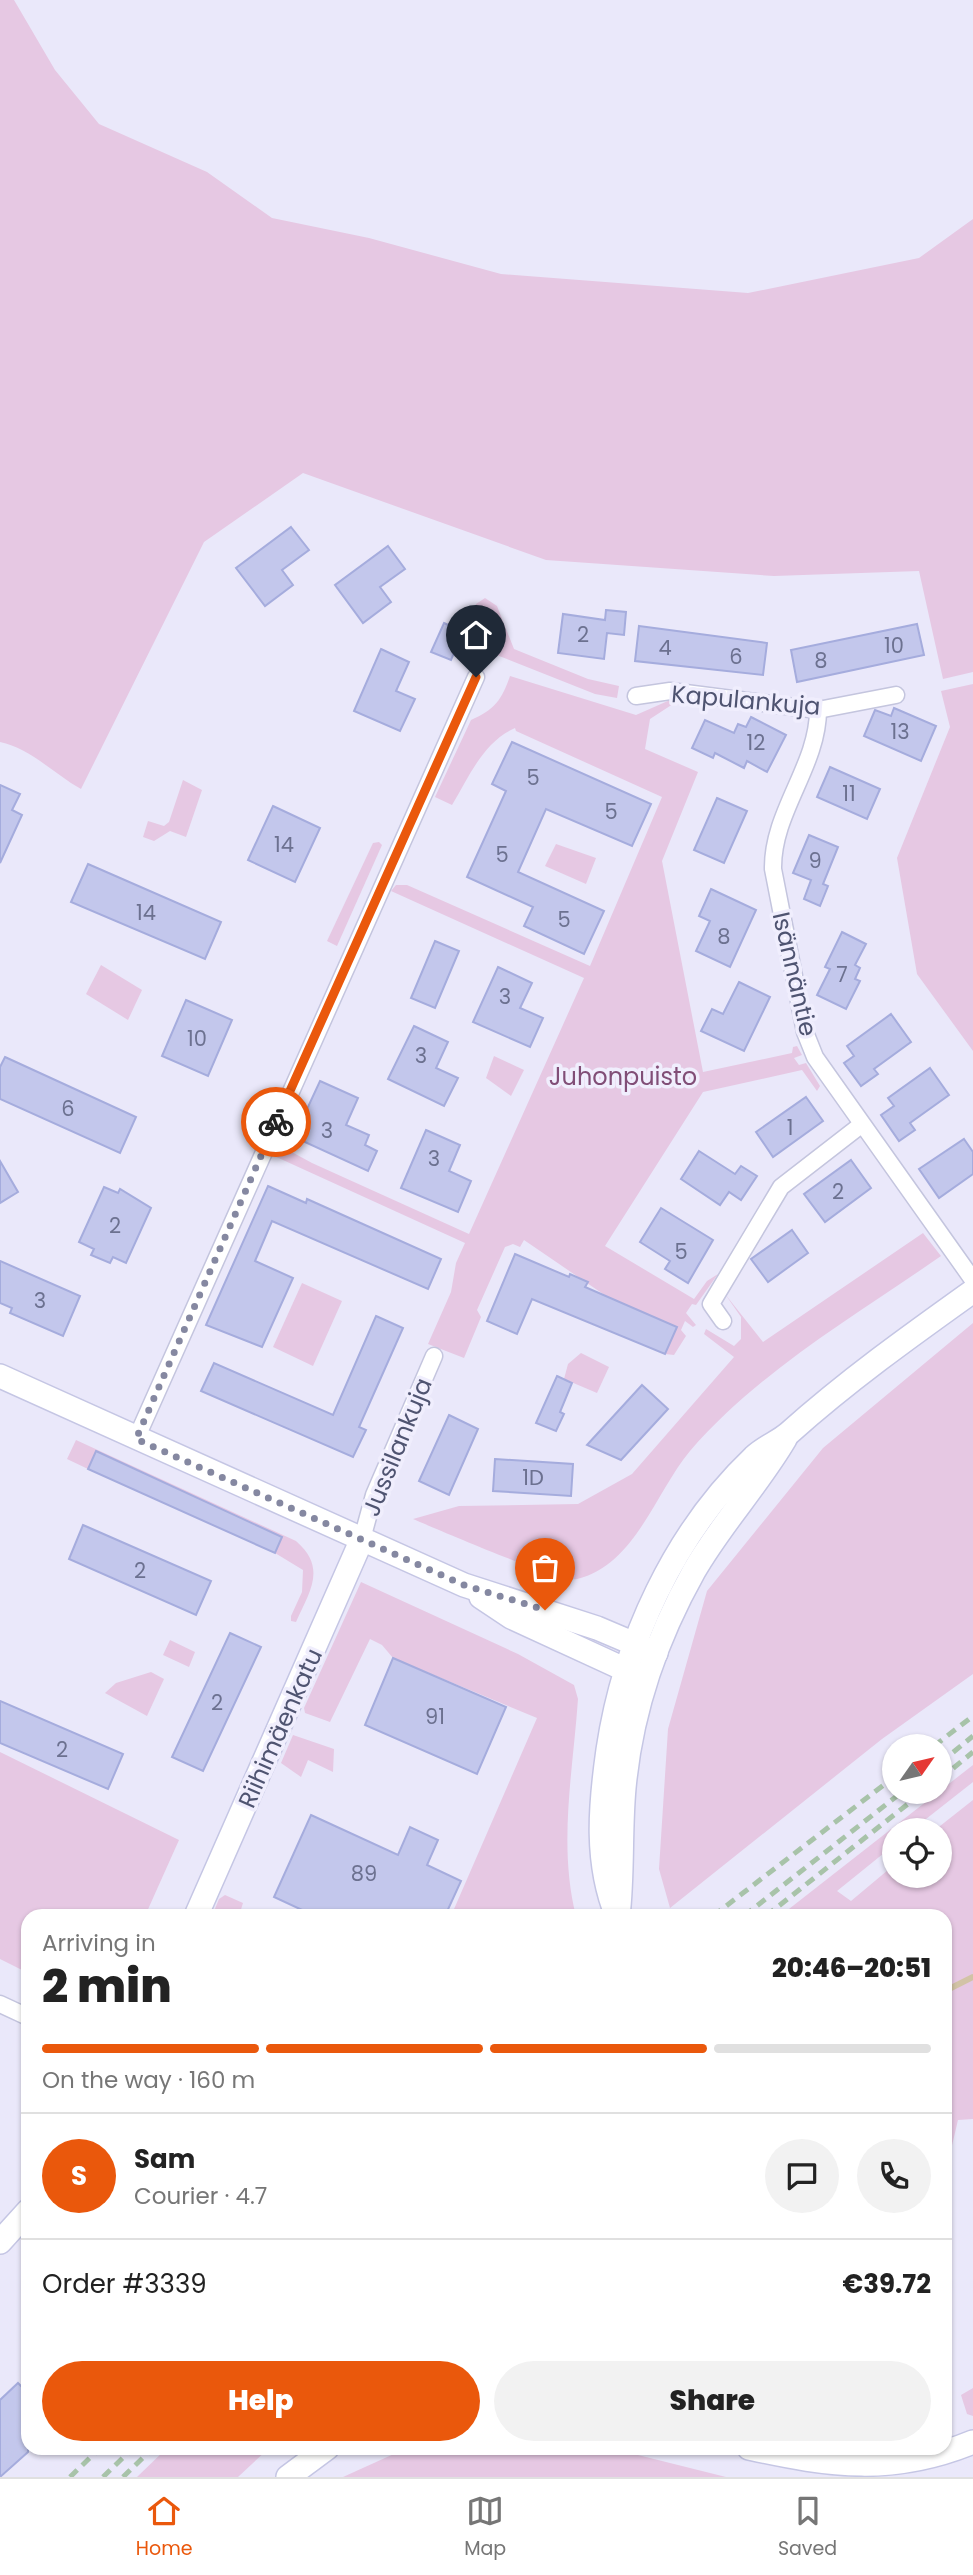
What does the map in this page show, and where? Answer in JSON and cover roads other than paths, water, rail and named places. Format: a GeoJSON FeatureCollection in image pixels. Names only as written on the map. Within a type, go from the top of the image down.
{"type":"FeatureCollection","features":[{"type":"Feature","properties":{"kind":"main road"},"geometry":{"type":"LineString","coordinates":[[616,1909],[602,1869],[602,1813],[610,1740],[626,1670],[645,1649],[731,1512],[768,1468],[788,1435],[830,1397],[973,1290]]}},
{"type":"Feature","properties":{"kind":"main road"},"geometry":{"type":"LineString","coordinates":[[0,1377],[464,1585],[597,1628],[645,1649]]}},
{"type":"Feature","properties":{"kind":"main road","name":"Riihimäenkatu"},"geometry":{"type":"LineString","coordinates":[[199,1909],[362,1539]]}},
{"type":"Feature","properties":{"kind":"main road"},"geometry":{"type":"LineString","coordinates":[[464,1585],[510,1617],[647,1679]]}},
{"type":"Feature","properties":{"kind":"main road"},"geometry":{"type":"LineString","coordinates":[[618,1909],[624,1786],[647,1679],[645,1649]]}},
{"type":"Feature","properties":{"kind":"main road"},"geometry":{"type":"LineString","coordinates":[[0,2242],[21,2219]]}},
{"type":"Feature","properties":{"kind":"main road"},"geometry":{"type":"LineString","coordinates":[[952,2448],[973,2442]]}},
{"type":"Feature","properties":{"kind":"main road"},"geometry":{"type":"LineString","coordinates":[[288,2477],[318,2455]]}},
{"type":"Feature","properties":{"kind":"main road"},"geometry":{"type":"LineString","coordinates":[[790,2455],[855,2466],[906,2462],[929,2455]]}},
{"type":"Feature","properties":{"kind":"street"},"geometry":{"type":"LineString","coordinates":[[136,1439],[476,677]]}},
{"type":"Feature","properties":{"kind":"street","name":"Kapulankuja"},"geometry":{"type":"LineString","coordinates":[[636,696],[670,691],[818,710],[896,695]]}},
{"type":"Feature","properties":{"kind":"street","name":"Isännäntie"},"geometry":{"type":"LineString","coordinates":[[818,710],[818,730],[813,747],[776,836],[773,869],[805,1032],[826,1076],[973,1280]]}},
{"type":"Feature","properties":{"kind":"street"},"geometry":{"type":"LineString","coordinates":[[723,1321],[711,1304],[767,1207],[795,1175],[861,1125]]}},
{"type":"Feature","properties":{"kind":"street","name":"Jussilankuja"},"geometry":{"type":"LineString","coordinates":[[362,1539],[374,1495],[434,1356]]}},
{"type":"Feature","properties":{"kind":"street"},"geometry":{"type":"LineString","coordinates":[[0,2004],[21,2014]]}},
{"type":"Feature","properties":{"kind":"waterway"},"geometry":{"type":"LineString","coordinates":[[952,1988],[973,1977]]}},
{"type":"Feature","properties":{"kind":"railway"},"geometry":{"type":"LineString","coordinates":[[950,1734],[973,1716]]}},
{"type":"Feature","properties":{"kind":"railway"},"geometry":{"type":"LineString","coordinates":[[952,1753],[973,1736]]}},
{"type":"Feature","properties":{"kind":"railway"},"geometry":{"type":"LineString","coordinates":[[952,1769],[973,1752]]}},
{"type":"Feature","properties":{"kind":"railway"},"geometry":{"type":"LineString","coordinates":[[722,1909],[882,1786]]}},
{"type":"Feature","properties":{"kind":"railway"},"geometry":{"type":"LineString","coordinates":[[753,1909],[887,1804]]}},
{"type":"Feature","properties":{"kind":"railway"},"geometry":{"type":"LineString","coordinates":[[775,1909],[908,1804]]}},
{"type":"Feature","properties":{"kind":"railway"},"geometry":{"type":"LineString","coordinates":[[70,2477],[93,2455]]}},
{"type":"Feature","properties":{"kind":"railway"},"geometry":{"type":"LineString","coordinates":[[103,2477],[126,2455]]}},
{"type":"Feature","properties":{"kind":"railway"},"geometry":{"type":"LineString","coordinates":[[123,2477],[146,2455]]}},
{"type":"Feature","properties":{"kind":"park label","name":"Juhonpuisto"},"geometry":{"type":"Point","coordinates":[623,1076]}}]}
